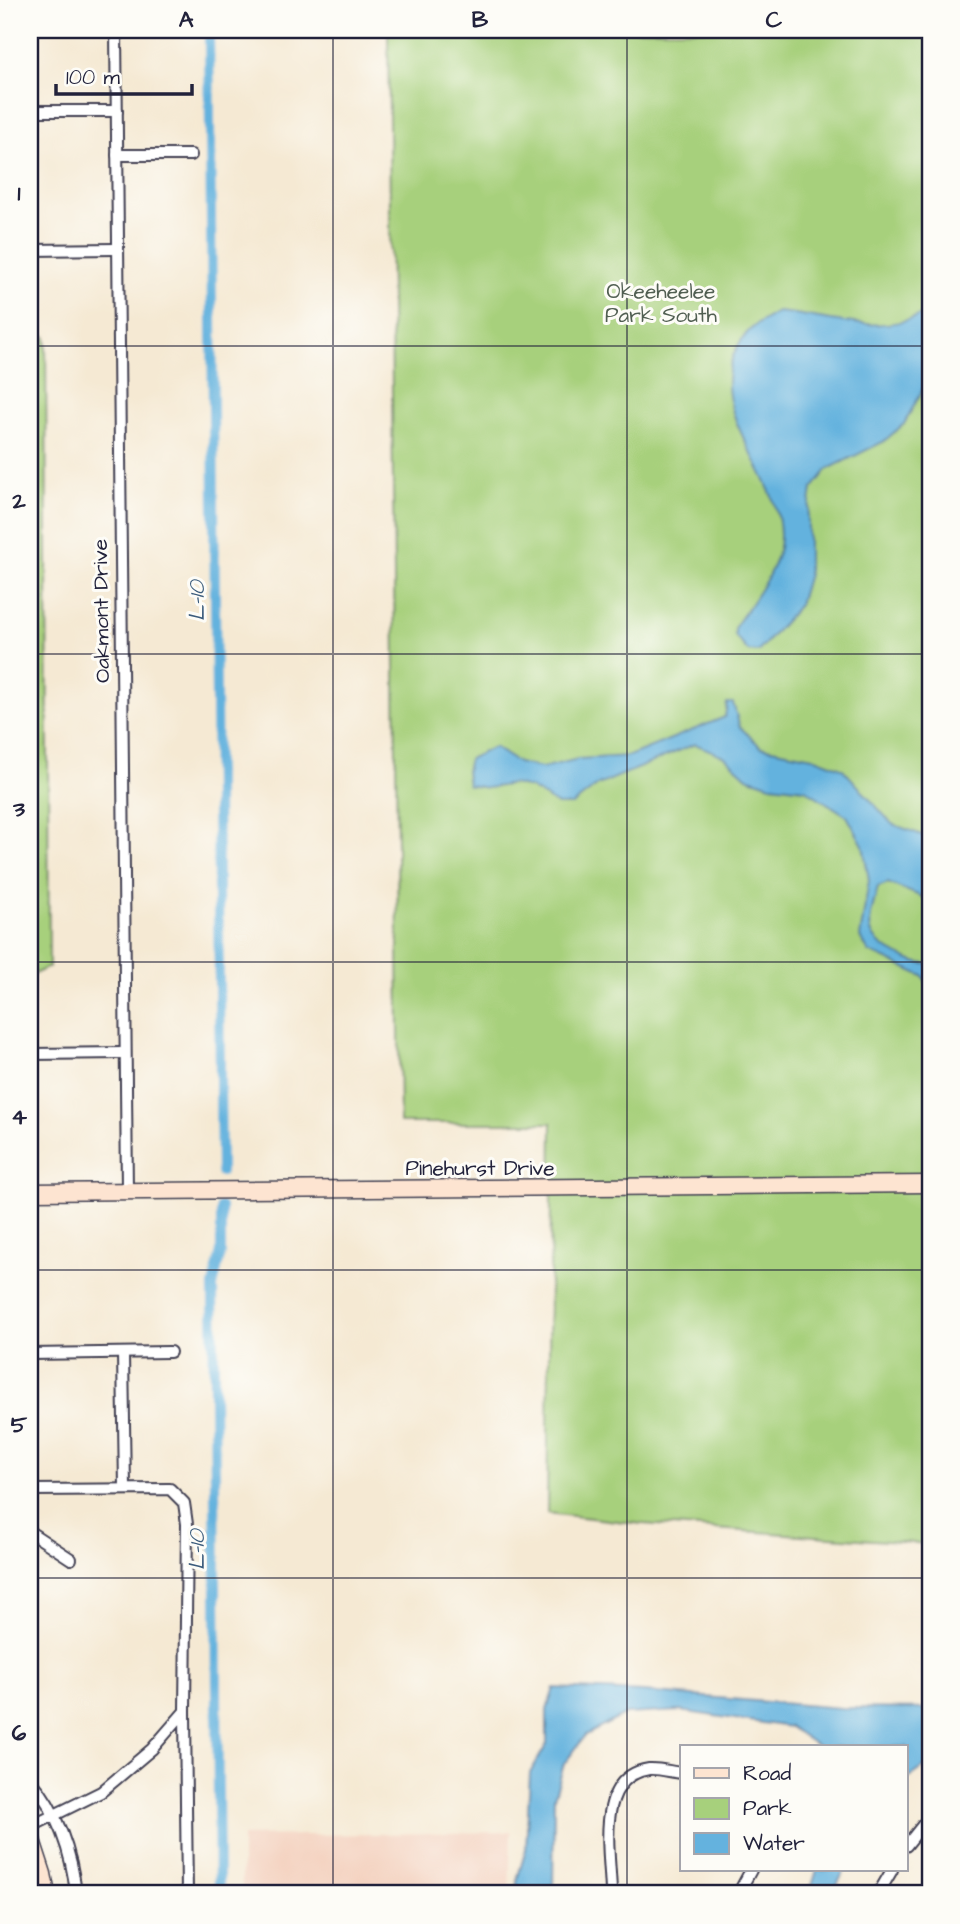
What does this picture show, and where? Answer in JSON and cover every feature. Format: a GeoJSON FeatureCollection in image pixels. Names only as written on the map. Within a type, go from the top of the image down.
{"type":"FeatureCollection","features":[{"type":"Feature","properties":{"kind":"street","name":"Oakmont Drive"},"geometry":{"type":"LineString","coordinates":[[116,30],[127,1191]]}},
{"type":"Feature","properties":{"kind":"street"},"geometry":{"type":"LineString","coordinates":[[30,111],[117,111]]}},
{"type":"Feature","properties":{"kind":"street"},"geometry":{"type":"LineString","coordinates":[[117,155],[191,155]]}},
{"type":"Feature","properties":{"kind":"street"},"geometry":{"type":"LineString","coordinates":[[30,250],[116,249]]}},
{"type":"Feature","properties":{"kind":"street"},"geometry":{"type":"LineString","coordinates":[[30,1054],[125,1053]]}},
{"type":"Feature","properties":{"kind":"street","name":"Pinehurst Drive"},"geometry":{"type":"LineString","coordinates":[[30,1192],[930,1184]]}},
{"type":"Feature","properties":{"kind":"street"},"geometry":{"type":"LineString","coordinates":[[30,1353],[170,1352]]}},
{"type":"Feature","properties":{"kind":"street"},"geometry":{"type":"LineString","coordinates":[[124,1353],[125,1489]]}},
{"type":"Feature","properties":{"kind":"street"},"geometry":{"type":"LineString","coordinates":[[30,1490],[170,1489],[184,1503],[187,1524],[187,1894]]}},
{"type":"Feature","properties":{"kind":"street"},"geometry":{"type":"LineString","coordinates":[[30,1532],[71,1559]]}},
{"type":"Feature","properties":{"kind":"street"},"geometry":{"type":"LineString","coordinates":[[30,1827],[101,1792],[152,1749],[185,1711]]}},
{"type":"Feature","properties":{"kind":"street"},"geometry":{"type":"LineString","coordinates":[[611,1894],[610,1810],[616,1792],[628,1778],[646,1770],[680,1773]]}},
{"type":"Feature","properties":{"kind":"street"},"geometry":{"type":"LineString","coordinates":[[30,1779],[46,1799],[53,1815],[73,1867],[76,1894]]}},
{"type":"Feature","properties":{"kind":"street"},"geometry":{"type":"LineString","coordinates":[[908,1844],[930,1816]]}},
{"type":"Feature","properties":{"kind":"street"},"geometry":{"type":"LineString","coordinates":[[30,1834],[47,1894]]}},
{"type":"Feature","properties":{"kind":"street"},"geometry":{"type":"LineString","coordinates":[[742,1893],[751,1871]]}},
{"type":"Feature","properties":{"kind":"street"},"geometry":{"type":"LineString","coordinates":[[878,1894],[891,1871]]}},
{"type":"Feature","properties":{"kind":"shaded area"},"geometry":{"type":"Polygon","coordinates":[[[511,1832],[509,1894],[242,1894],[242,1836],[511,1832]]]}},
{"type":"Feature","properties":{"kind":"green space","name":"Okeeheelee Park South"},"geometry":{"type":"Polygon","coordinates":[[[388,30],[930,30],[930,1544],[643,1524],[547,1513],[552,1123],[400,1123],[388,30]]]}},
{"type":"Feature","properties":{"kind":"green space"},"geometry":{"type":"Polygon","coordinates":[[[30,318],[46,338],[49,967],[30,976],[30,318]]]}},
{"type":"Feature","properties":{"kind":"water"},"geometry":{"type":"Polygon","coordinates":[[[930,310],[930,376],[904,424],[883,442],[828,469],[812,489],[808,516],[808,574],[799,605],[758,652],[748,651],[735,636],[735,627],[770,573],[779,549],[780,537],[777,512],[768,486],[732,410],[728,385],[732,359],[747,333],[777,312],[874,324],[912,319],[930,310]]]}},
{"type":"Feature","properties":{"kind":"water"},"geometry":{"type":"Polygon","coordinates":[[[727,703],[733,703],[740,727],[761,747],[813,757],[842,768],[892,824],[930,838],[930,900],[888,883],[878,887],[870,928],[878,942],[887,949],[914,962],[930,964],[930,988],[923,976],[869,952],[860,937],[869,880],[863,845],[847,816],[805,789],[771,785],[747,777],[724,756],[695,744],[598,785],[572,805],[558,805],[530,788],[512,784],[488,788],[468,785],[466,771],[469,759],[494,747],[518,763],[542,768],[578,759],[629,756],[725,717],[727,703]]]}},
{"type":"Feature","properties":{"kind":"water"},"geometry":{"type":"Polygon","coordinates":[[[554,1688],[643,1692],[841,1708],[930,1709],[930,1763],[908,1779],[908,1745],[816,1745],[790,1727],[680,1711],[626,1714],[586,1735],[564,1764],[554,1798],[553,1894],[517,1894],[517,1880],[526,1849],[530,1773],[547,1744],[547,1710],[554,1688]]]}},
{"type":"Feature","properties":{"kind":"water"},"geometry":{"type":"Polygon","coordinates":[[[817,1871],[844,1871],[832,1894],[810,1892],[817,1871]]]}},
{"type":"Feature","properties":{"kind":"waterway","name":"L-10"},"geometry":{"type":"LineString","coordinates":[[209,30],[221,1172]]}},
{"type":"Feature","properties":{"kind":"waterway","name":"L-10"},"geometry":{"type":"LineString","coordinates":[[219,1894],[213,1286],[221,1252],[221,1207]]}}]}
